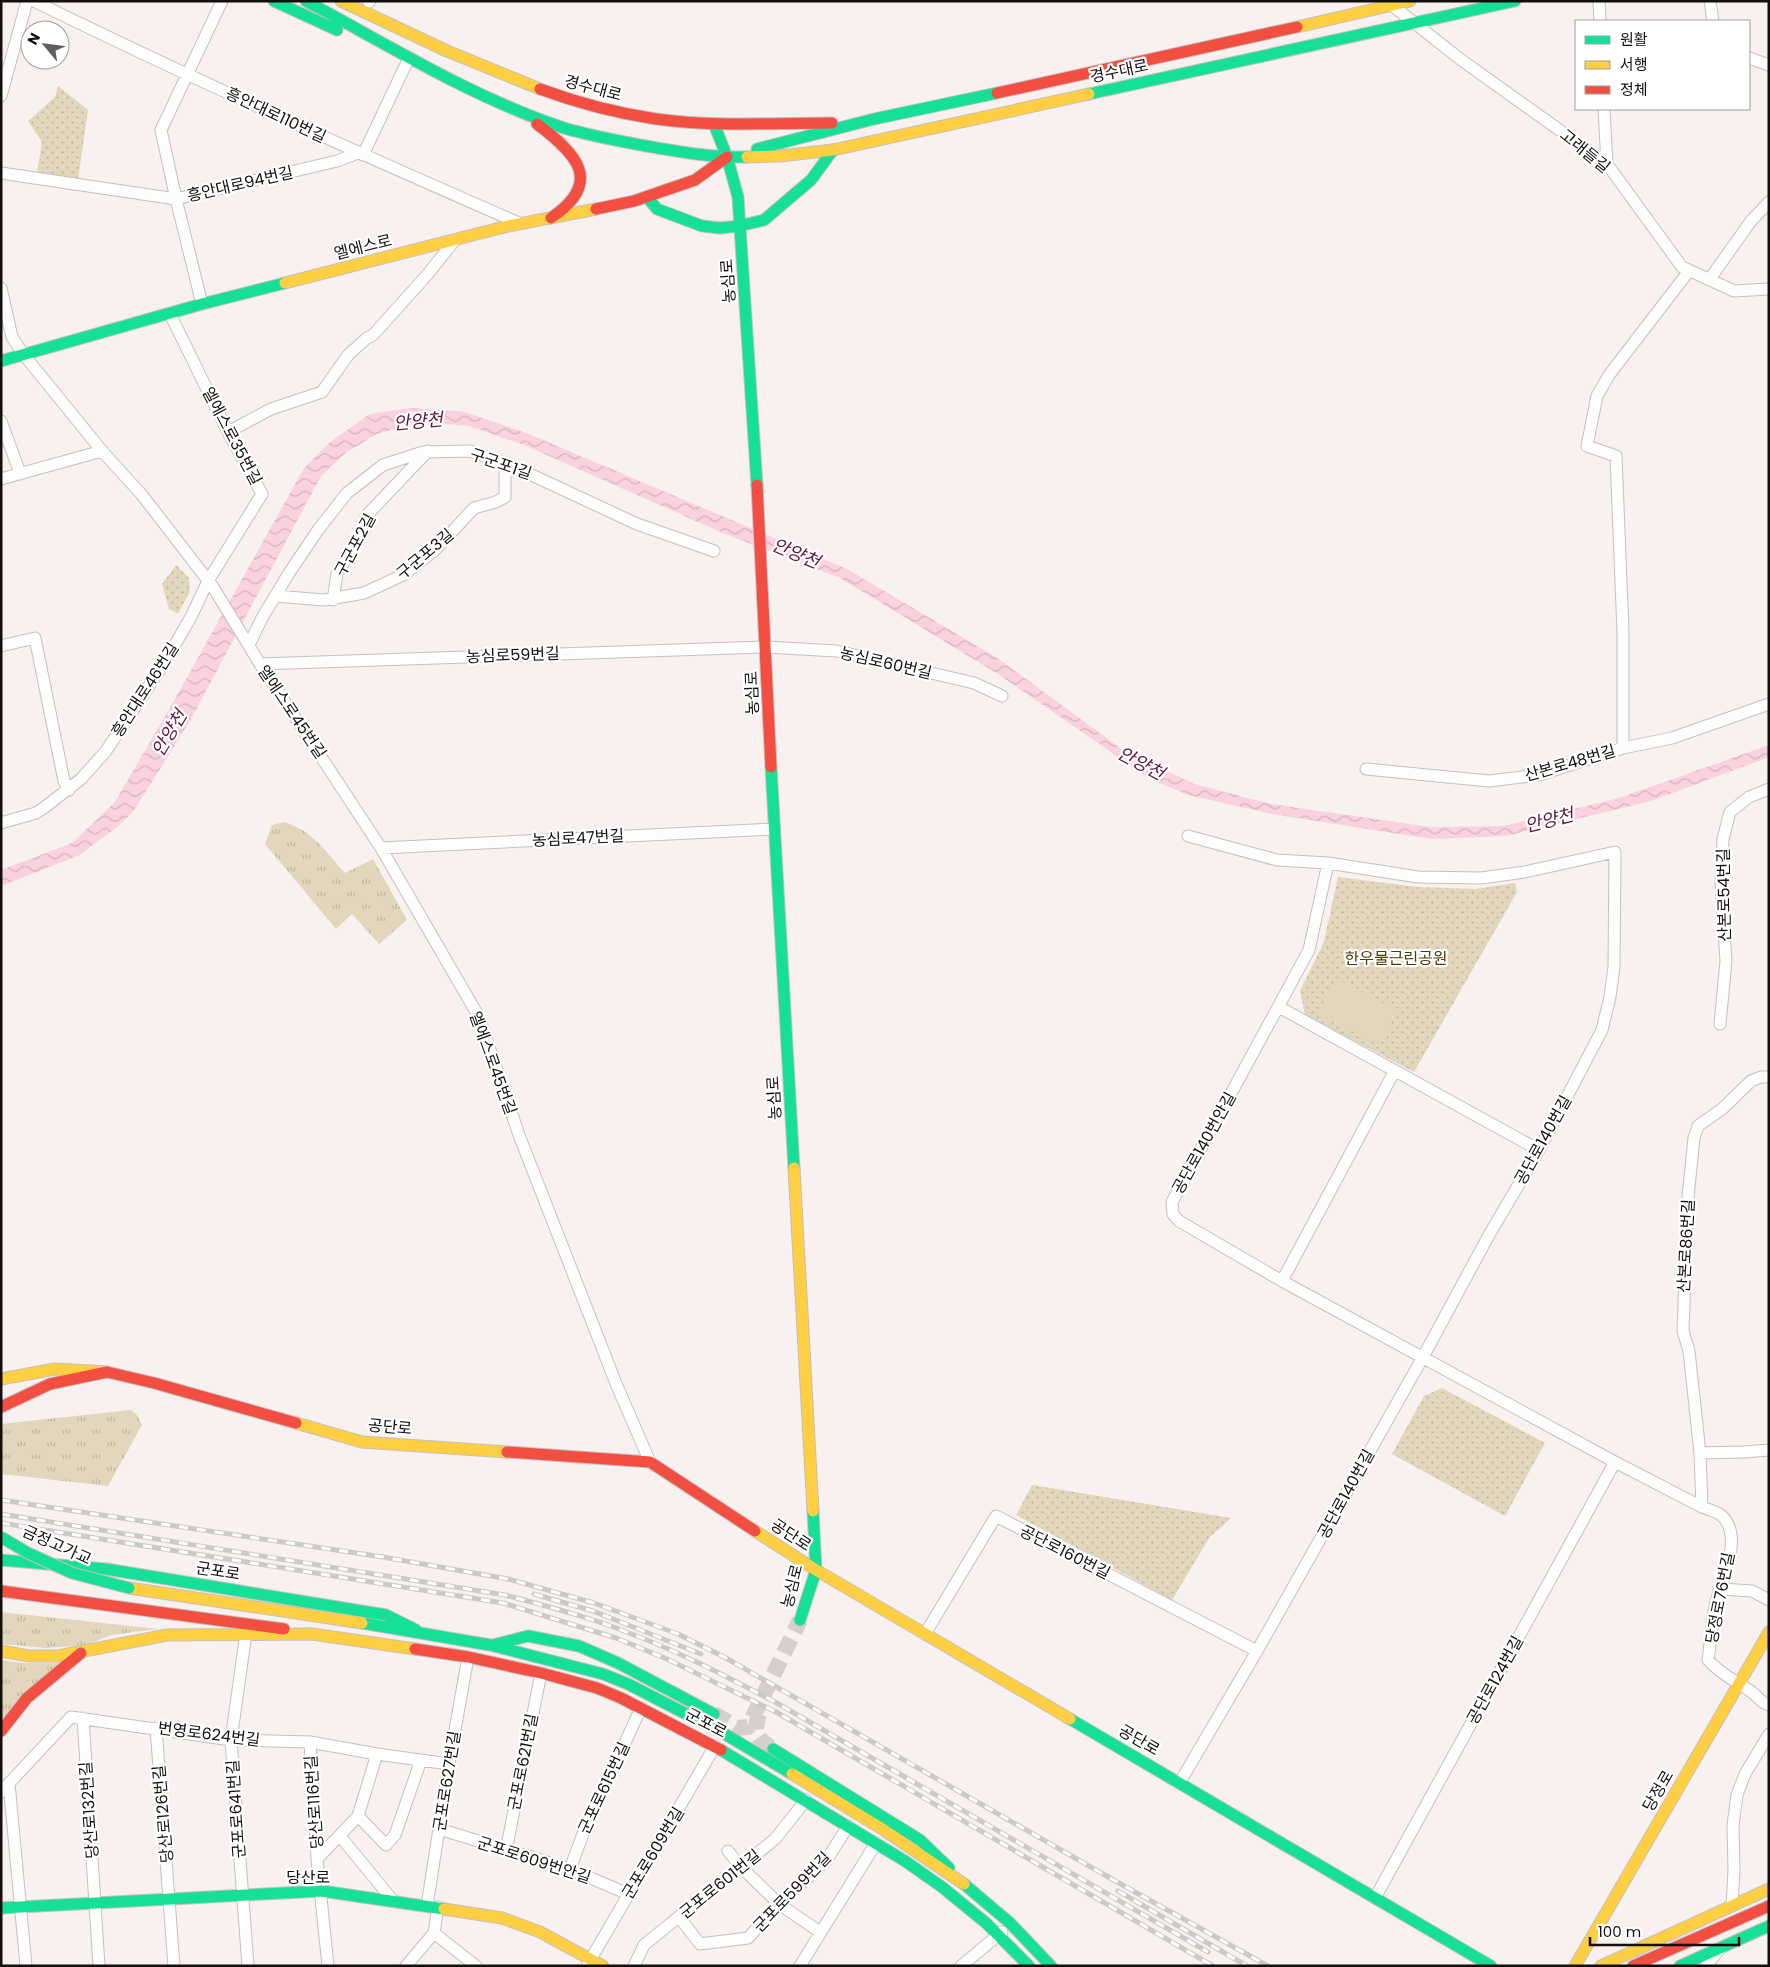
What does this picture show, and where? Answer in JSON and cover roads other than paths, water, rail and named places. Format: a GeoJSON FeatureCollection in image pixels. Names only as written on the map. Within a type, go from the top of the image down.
{"type":"FeatureCollection","features":[{"type":"Feature","properties":{"kind":"street"},"geometry":{"type":"LineString","coordinates":[[1,96],[27,1]]}},
{"type":"Feature","properties":{"kind":"street","name":"흥안대로110번길"},"geometry":{"type":"LineString","coordinates":[[34,1],[360,154],[520,224]]}},
{"type":"Feature","properties":{"kind":"street"},"geometry":{"type":"LineString","coordinates":[[202,304],[161,130],[222,1]]}},
{"type":"Feature","properties":{"kind":"street"},"geometry":{"type":"LineString","coordinates":[[274,1],[406,62],[469,88]]}},
{"type":"Feature","properties":{"kind":"street","name":"경수대로"},"geometry":{"type":"LineString","coordinates":[[306,1],[469,88],[558,126],[591,135],[662,149],[727,157],[792,156],[833,150],[1515,1]]}},
{"type":"Feature","properties":{"kind":"street","name":"경수대로"},"geometry":{"type":"LineString","coordinates":[[340,1],[479,66],[564,97],[622,113],[666,120],[714,124],[856,123]]}},
{"type":"Feature","properties":{"kind":"street","name":"경수대로"},"geometry":{"type":"LineString","coordinates":[[727,157],[856,123],[1121,67],[1390,3],[1410,1]]}},
{"type":"Feature","properties":{"kind":"street"},"geometry":{"type":"LineString","coordinates":[[1599,1],[1600,20]]}},
{"type":"Feature","properties":{"kind":"street"},"geometry":{"type":"LineString","coordinates":[[1710,1],[1713,20]]}},
{"type":"Feature","properties":{"kind":"street"},"geometry":{"type":"LineString","coordinates":[[369,2],[479,66]]}},
{"type":"Feature","properties":{"kind":"street","name":"고래들길"},"geometry":{"type":"LineString","coordinates":[[1390,3],[1460,59],[1607,164],[1682,267],[1734,291],[1769,288]]}},
{"type":"Feature","properties":{"kind":"street"},"geometry":{"type":"LineString","coordinates":[[1750,58],[1769,64]]}},
{"type":"Feature","properties":{"kind":"street"},"geometry":{"type":"LineString","coordinates":[[360,154],[406,62]]}},
{"type":"Feature","properties":{"kind":"street"},"geometry":{"type":"LineString","coordinates":[[518,110],[558,139],[575,157],[581,170],[580,185],[573,201],[551,218]]}},
{"type":"Feature","properties":{"kind":"street"},"geometry":{"type":"LineString","coordinates":[[1604,110],[1607,164]]}},
{"type":"Feature","properties":{"kind":"street","name":"농심로"},"geometry":{"type":"LineString","coordinates":[[714,124],[727,157],[738,197],[762,572],[774,828],[778,868],[816,1570],[800,1620]]}},
{"type":"Feature","properties":{"kind":"street"},"geometry":{"type":"LineString","coordinates":[[647,197],[657,209],[702,226],[720,228],[764,220],[811,180],[833,150]]}},
{"type":"Feature","properties":{"kind":"street","name":"흥안대로94번길"},"geometry":{"type":"LineString","coordinates":[[1,173],[176,199],[360,154]]}},
{"type":"Feature","properties":{"kind":"street","name":"엘에스로"},"geometry":{"type":"LineString","coordinates":[[1,361],[202,304],[520,224],[647,197],[695,180],[727,157]]}},
{"type":"Feature","properties":{"kind":"street"},"geometry":{"type":"LineString","coordinates":[[1709,280],[1751,221],[1769,202]]}},
{"type":"Feature","properties":{"kind":"street"},"geometry":{"type":"LineString","coordinates":[[228,432],[271,409],[322,392],[348,355],[373,335],[427,275],[455,240]]}},
{"type":"Feature","properties":{"kind":"street"},"geometry":{"type":"LineString","coordinates":[[1623,748],[1623,632],[1616,456],[1587,446],[1597,396],[1609,376],[1689,271]]}},
{"type":"Feature","properties":{"kind":"street"},"geometry":{"type":"LineString","coordinates":[[1,288],[12,338],[24,355],[102,451],[142,495],[210,584]]}},
{"type":"Feature","properties":{"kind":"street","name":"엘에스로35번길"},"geometry":{"type":"LineString","coordinates":[[170,314],[228,432],[262,494],[210,584]]}},
{"type":"Feature","properties":{"kind":"street"},"geometry":{"type":"LineString","coordinates":[[1,421],[20,473]]}},
{"type":"Feature","properties":{"kind":"street"},"geometry":{"type":"LineString","coordinates":[[1,478],[102,451]]}},
{"type":"Feature","properties":{"kind":"street","name":"구군포1길"},"geometry":{"type":"LineString","coordinates":[[248,643],[275,596],[318,530],[347,493],[383,465],[423,452],[470,451],[508,464],[637,524],[714,551]]}},
{"type":"Feature","properties":{"kind":"street","name":"구군포2길"},"geometry":{"type":"LineString","coordinates":[[333,600],[337,572],[365,530],[366,516],[428,452]]}},
{"type":"Feature","properties":{"kind":"street","name":"구군포3길"},"geometry":{"type":"LineString","coordinates":[[275,596],[333,600],[364,593],[406,574],[436,549],[474,508],[496,502],[505,497],[505,475],[508,464]]}},
{"type":"Feature","properties":{"kind":"street","name":"엘에스로45번길"},"geometry":{"type":"LineString","coordinates":[[210,584],[260,664],[382,848],[479,1017],[519,1135],[617,1386],[650,1462]]}},
{"type":"Feature","properties":{"kind":"street","name":"흥안대로46번길"},"geometry":{"type":"LineString","coordinates":[[1,823],[36,813],[69,790],[106,751],[163,665],[210,584]]}},
{"type":"Feature","properties":{"kind":"street"},"geometry":{"type":"LineString","coordinates":[[1,646],[36,638],[64,781],[69,790]]}},
{"type":"Feature","properties":{"kind":"street","name":"농심로59번길"},"geometry":{"type":"LineString","coordinates":[[260,664],[766,646]]}},
{"type":"Feature","properties":{"kind":"street","name":"농심로60번길"},"geometry":{"type":"LineString","coordinates":[[766,646],[837,651],[974,684],[1002,696]]}},
{"type":"Feature","properties":{"kind":"street","name":"산본로48번길"},"geometry":{"type":"LineString","coordinates":[[1366,769],[1489,781],[1539,775],[1623,748],[1672,738],[1769,704]]}},
{"type":"Feature","properties":{"kind":"street","name":"산본로54번길"},"geometry":{"type":"LineString","coordinates":[[1720,1024],[1726,960],[1721,884],[1723,840],[1730,812],[1749,797],[1769,789]]}},
{"type":"Feature","properties":{"kind":"street","name":"농심로47번길"},"geometry":{"type":"LineString","coordinates":[[382,848],[774,828]]}},
{"type":"Feature","properties":{"kind":"street","name":"공단로140번길"},"geometry":{"type":"LineString","coordinates":[[1180,1782],[1257,1651],[1423,1357],[1489,1235],[1539,1150],[1602,1030],[1608,1010],[1614,967],[1615,852],[1526,872],[1481,878],[1418,878],[1328,863],[1277,860],[1188,836]]}},
{"type":"Feature","properties":{"kind":"street","name":"공단로140번안길"},"geometry":{"type":"LineString","coordinates":[[1328,863],[1309,950],[1172,1202],[1173,1214],[1179,1221],[1282,1282],[1702,1507]]}},
{"type":"Feature","properties":{"kind":"street"},"geometry":{"type":"LineString","coordinates":[[1279,1007],[1394,1072],[1539,1150]]}},
{"type":"Feature","properties":{"kind":"street"},"geometry":{"type":"LineString","coordinates":[[1282,1282],[1394,1072]]}},
{"type":"Feature","properties":{"kind":"street","name":"산본로86번길"},"geometry":{"type":"LineString","coordinates":[[1700,1453],[1689,1351],[1683,1331],[1688,1197],[1694,1138],[1698,1126],[1751,1082],[1761,1077],[1769,1077]]}},
{"type":"Feature","properties":{"kind":"street"},"geometry":{"type":"LineString","coordinates":[[1,1379],[56,1369],[108,1372]]}},
{"type":"Feature","properties":{"kind":"street","name":"공단로"},"geometry":{"type":"LineString","coordinates":[[1,1407],[50,1384],[108,1372],[154,1383],[362,1442],[650,1462],[816,1570],[1491,1966]]}},
{"type":"Feature","properties":{"kind":"street"},"geometry":{"type":"LineString","coordinates":[[1702,1507],[1700,1453],[1769,1450]]}},
{"type":"Feature","properties":{"kind":"street","name":"공단로124번길"},"geometry":{"type":"LineString","coordinates":[[1375,1898],[1615,1462]]}},
{"type":"Feature","properties":{"kind":"street","name":"당정로76번길"},"geometry":{"type":"LineString","coordinates":[[1702,1507],[1722,1516],[1729,1525],[1731,1554],[1711,1630],[1708,1660],[1715,1668],[1738,1684]]}},
{"type":"Feature","properties":{"kind":"street","name":"공단로160번길"},"geometry":{"type":"LineString","coordinates":[[925,1634],[996,1516],[1257,1651]]}},
{"type":"Feature","properties":{"kind":"street","name":"금정고가교"},"geometry":{"type":"LineString","coordinates":[[1,1537],[28,1553],[72,1573],[129,1588]]}},
{"type":"Feature","properties":{"kind":"street","name":"군포로"},"geometry":{"type":"LineString","coordinates":[[1,1560],[106,1569],[386,1615],[424,1634]]}},
{"type":"Feature","properties":{"kind":"street"},"geometry":{"type":"LineString","coordinates":[[100,1604],[89,1598],[85,1591],[86,1581],[94,1574],[106,1569]]}},
{"type":"Feature","properties":{"kind":"street","name":"군포로"},"geometry":{"type":"LineString","coordinates":[[129,1588],[320,1616],[490,1645],[603,1674],[628,1684],[711,1726],[884,1830],[958,1879],[996,1910],[1051,1966]]}},
{"type":"Feature","properties":{"kind":"street"},"geometry":{"type":"LineString","coordinates":[[1721,1589],[1752,1591],[1769,1600]]}},
{"type":"Feature","properties":{"kind":"street","name":"군포로"},"geometry":{"type":"LineString","coordinates":[[1,1591],[248,1623],[468,1657],[597,1688],[715,1746],[876,1843],[942,1887],[999,1934],[1029,1966]]}},
{"type":"Feature","properties":{"kind":"street","name":"당정로"},"geometry":{"type":"LineString","coordinates":[[1576,1966],[1769,1632]]}},
{"type":"Feature","properties":{"kind":"street","name":"군포로641번길"},"geometry":{"type":"LineString","coordinates":[[246,1633],[231,1740],[248,1966]]}},
{"type":"Feature","properties":{"kind":"street","name":"군포로"},"geometry":{"type":"LineString","coordinates":[[1,1650],[29,1656],[48,1656],[82,1652],[167,1635],[312,1634]]}},
{"type":"Feature","properties":{"kind":"street"},"geometry":{"type":"LineString","coordinates":[[490,1645],[528,1636],[579,1646],[626,1667],[714,1714]]}},
{"type":"Feature","properties":{"kind":"street"},"geometry":{"type":"LineString","coordinates":[[1,1731],[11,1715],[38,1688],[82,1652]]}},
{"type":"Feature","properties":{"kind":"street","name":"군포로627번길"},"geometry":{"type":"LineString","coordinates":[[434,1933],[433,1907],[439,1829],[468,1657]]}},
{"type":"Feature","properties":{"kind":"street","name":"군포로621번길"},"geometry":{"type":"LineString","coordinates":[[506,1851],[541,1673]]}},
{"type":"Feature","properties":{"kind":"street"},"geometry":{"type":"LineString","coordinates":[[1738,1684],[1755,1694],[1762,1703],[1769,1705]]}},
{"type":"Feature","properties":{"kind":"street","name":"군포로615번길"},"geometry":{"type":"LineString","coordinates":[[570,1869],[583,1834],[641,1708]]}},
{"type":"Feature","properties":{"kind":"street"},"geometry":{"type":"LineString","coordinates":[[1,1792],[71,1717],[83,1718]]}},
{"type":"Feature","properties":{"kind":"street","name":"번영로624번길"},"geometry":{"type":"LineString","coordinates":[[83,1718],[231,1740],[310,1742],[449,1764]]}},
{"type":"Feature","properties":{"kind":"street","name":"당산로132번길"},"geometry":{"type":"LineString","coordinates":[[83,1718],[99,1966]]}},
{"type":"Feature","properties":{"kind":"street","name":"당산로126번길"},"geometry":{"type":"LineString","coordinates":[[156,1728],[174,1966]]}},
{"type":"Feature","properties":{"kind":"street"},"geometry":{"type":"LineString","coordinates":[[1732,1906],[1734,1869],[1733,1825],[1737,1795],[1745,1774],[1769,1734]]}},
{"type":"Feature","properties":{"kind":"street","name":"당산로116번길"},"geometry":{"type":"LineString","coordinates":[[310,1742],[317,1859],[322,1891],[328,1966]]}},
{"type":"Feature","properties":{"kind":"street","name":"군포로609번길"},"geometry":{"type":"LineString","coordinates":[[588,1963],[715,1746]]}},
{"type":"Feature","properties":{"kind":"street"},"geometry":{"type":"LineString","coordinates":[[773,1749],[920,1840],[943,1860],[958,1879]]}},
{"type":"Feature","properties":{"kind":"street"},"geometry":{"type":"LineString","coordinates":[[317,1859],[358,1816],[377,1754]]}},
{"type":"Feature","properties":{"kind":"street"},"geometry":{"type":"LineString","coordinates":[[358,1816],[386,1845],[395,1836],[421,1760]]}},
{"type":"Feature","properties":{"kind":"street"},"geometry":{"type":"LineString","coordinates":[[10,1783],[26,1966]]}},
{"type":"Feature","properties":{"kind":"street","name":"군포로601번길"},"geometry":{"type":"LineString","coordinates":[[634,1966],[644,1945],[775,1839],[806,1800]]}},
{"type":"Feature","properties":{"kind":"street","name":"군포로599번길"},"geometry":{"type":"LineString","coordinates":[[679,1916],[700,1944],[748,1938],[779,1904],[826,1861],[848,1826]]}},
{"type":"Feature","properties":{"kind":"street","name":"군포로609번안길"},"geometry":{"type":"LineString","coordinates":[[439,1829],[570,1869],[628,1894]]}},
{"type":"Feature","properties":{"kind":"street"},"geometry":{"type":"LineString","coordinates":[[340,1836],[394,1902]]}},
{"type":"Feature","properties":{"kind":"street"},"geometry":{"type":"LineString","coordinates":[[800,1966],[876,1843]]}},
{"type":"Feature","properties":{"kind":"street"},"geometry":{"type":"LineString","coordinates":[[728,1851],[741,1867],[779,1904],[820,1932]]}},
{"type":"Feature","properties":{"kind":"street"},"geometry":{"type":"LineString","coordinates":[[1601,1966],[1769,1889]]}},
{"type":"Feature","properties":{"kind":"street","name":"당산로"},"geometry":{"type":"LineString","coordinates":[[1,1908],[322,1891],[502,1918],[540,1932],[588,1963],[603,1966]]}},
{"type":"Feature","properties":{"kind":"street"},"geometry":{"type":"LineString","coordinates":[[1632,1966],[1769,1906]]}},
{"type":"Feature","properties":{"kind":"street"},"geometry":{"type":"LineString","coordinates":[[1680,1966],[1769,1926]]}},
{"type":"Feature","properties":{"kind":"street"},"geometry":{"type":"LineString","coordinates":[[961,1966],[1007,1928],[1018,1937],[1025,1938]]}},
{"type":"Feature","properties":{"kind":"street"},"geometry":{"type":"LineString","coordinates":[[406,1966],[434,1933],[470,1964]]}},
{"type":"Feature","properties":{"kind":"street"},"geometry":{"type":"LineString","coordinates":[[1706,1966],[1721,1947]]}},
{"type":"Feature","properties":{"kind":"street"},"geometry":{"type":"LineString","coordinates":[[1610,1966],[1620,1957]]}},
{"type":"Feature","properties":{"kind":"water","name":"안양천"},"geometry":{"type":"Polygon","coordinates":[[[410,408],[461,411],[524,432],[847,569],[999,659],[1123,750],[1194,784],[1271,804],[1431,827],[1503,826],[1619,798],[1769,745],[1769,757],[1651,801],[1506,836],[1431,839],[1272,814],[1188,795],[1150,779],[998,674],[840,578],[725,534],[524,445],[469,426],[419,422],[377,434],[347,452],[321,476],[190,721],[133,812],[116,828],[78,856],[1,886],[1,870],[72,843],[115,802],[304,468],[330,442],[370,414],[410,408]]]}},
{"type":"Feature","properties":{"kind":"tunnel"},"geometry":{"type":"LineString","coordinates":[[714,1714],[738,1728],[748,1727],[800,1620]]}},
{"type":"Feature","properties":{"kind":"tunnel"},"geometry":{"type":"LineString","coordinates":[[759,1714],[756,1726],[757,1735],[773,1749]]}},
{"type":"Feature","properties":{"kind":"railway"},"geometry":{"type":"LineString","coordinates":[[1,1500],[383,1557],[508,1579],[594,1603],[678,1634],[726,1658],[1110,1878],[1268,1966]]}},
{"type":"Feature","properties":{"kind":"railway"},"geometry":{"type":"LineString","coordinates":[[1,1514],[505,1595],[614,1627],[685,1657],[775,1702],[1208,1952]]}},
{"type":"Feature","properties":{"kind":"railway"},"geometry":{"type":"LineString","coordinates":[[1,1523],[503,1603],[616,1638],[667,1659],[776,1712],[1213,1966]]}},
{"type":"Feature","properties":{"kind":"railway"},"geometry":{"type":"LineString","coordinates":[[534,1594],[593,1611],[701,1654]]}},
{"type":"Feature","properties":{"kind":"railway"},"geometry":{"type":"LineString","coordinates":[[1118,1891],[1247,1966]]}},
{"type":"Feature","properties":{"kind":"park label","name":"한우물근린공원"},"geometry":{"type":"Point","coordinates":[1396,958]}}]}
